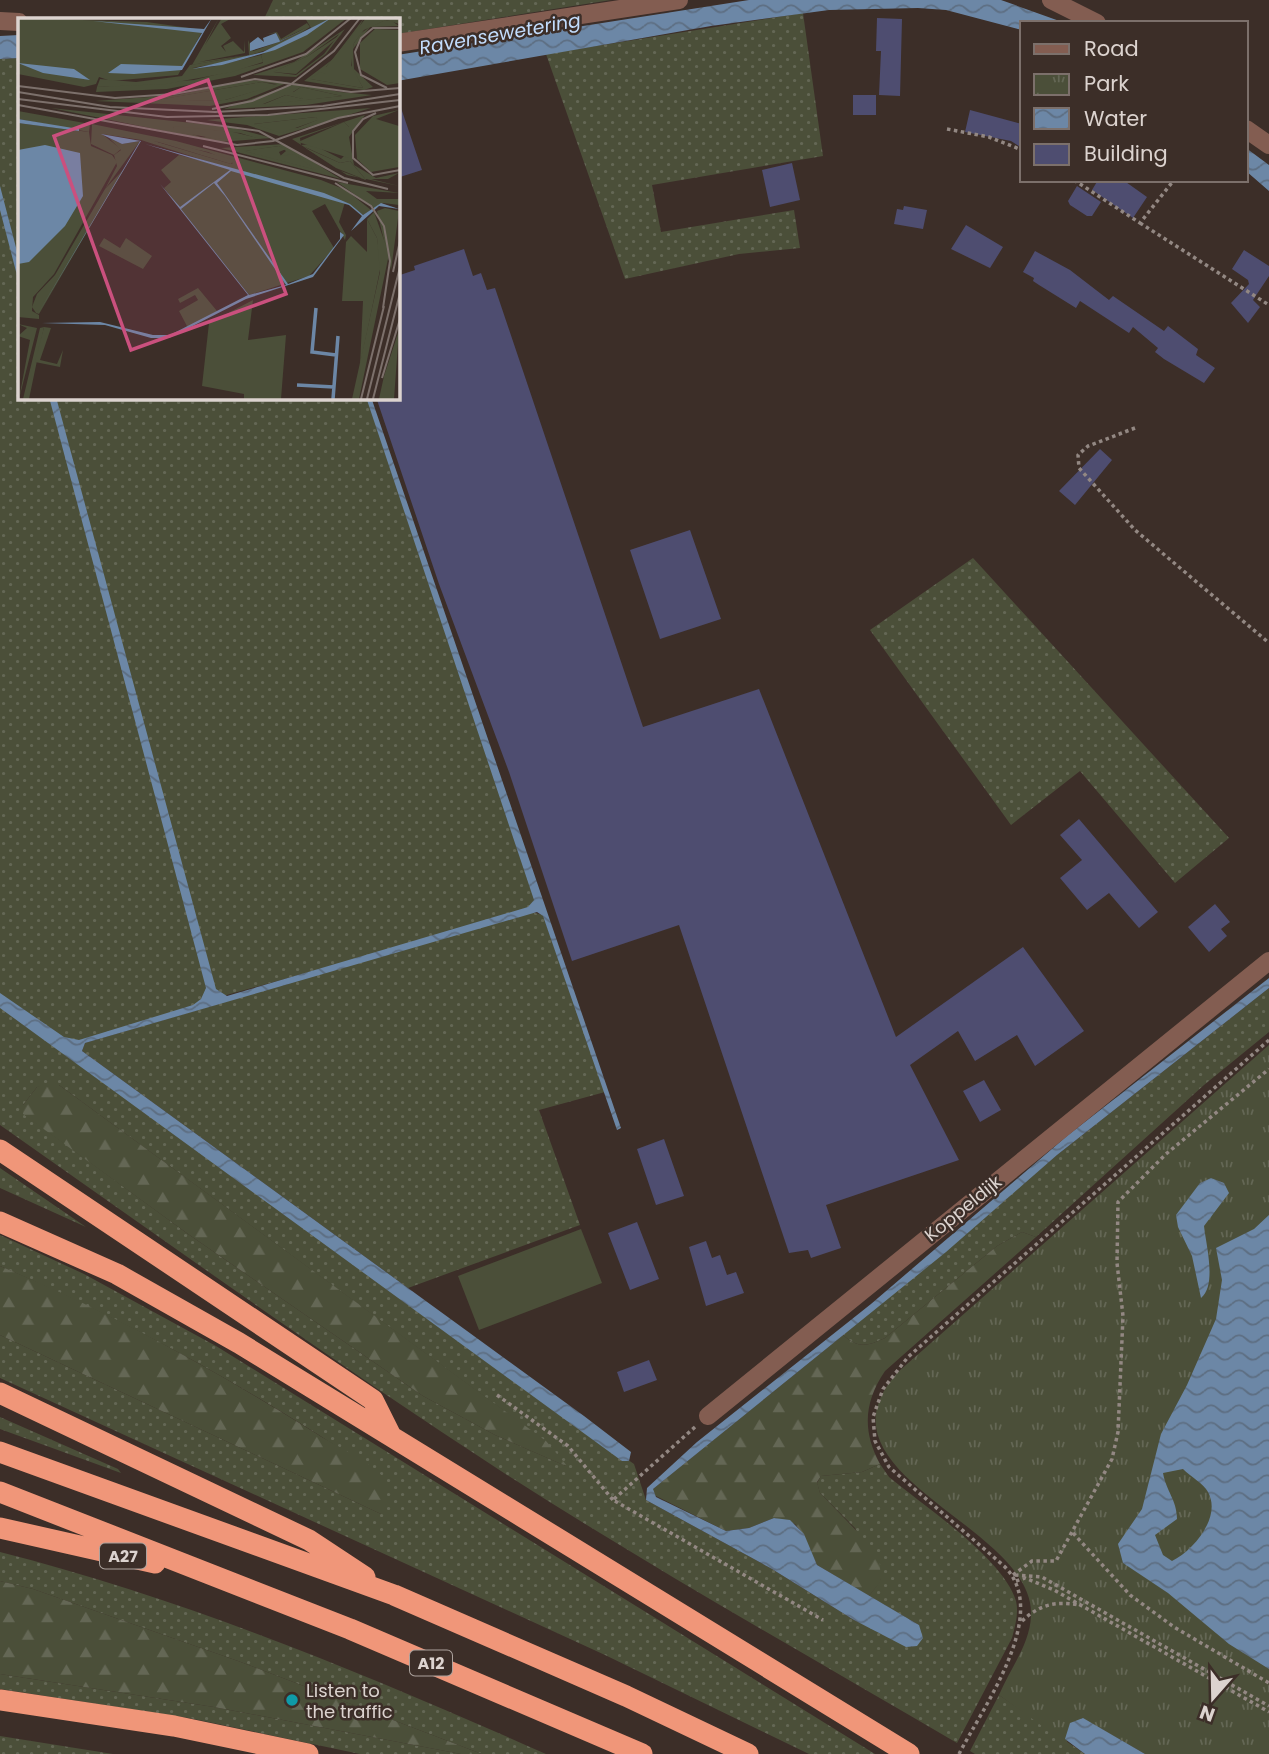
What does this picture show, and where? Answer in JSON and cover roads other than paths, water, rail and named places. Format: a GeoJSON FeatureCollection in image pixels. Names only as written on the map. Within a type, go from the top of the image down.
{"type":"FeatureCollection","features":[{"type":"Feature","properties":{"kind":"highway"},"geometry":{"type":"LineString","coordinates":[[0,1150],[373,1400],[391,1436]]}},
{"type":"Feature","properties":{"kind":"highway"},"geometry":{"type":"LineString","coordinates":[[0,1222],[127,1280],[240,1343],[909,1754]]}},
{"type":"Feature","properties":{"kind":"highway"},"geometry":{"type":"LineString","coordinates":[[0,1393],[309,1540],[394,1595]]}},
{"type":"Feature","properties":{"kind":"highway"},"geometry":{"type":"LineString","coordinates":[[0,1452],[394,1595],[626,1696],[748,1754]]}},
{"type":"Feature","properties":{"kind":"highway","name":"A12"},"geometry":{"type":"LineString","coordinates":[[0,1492],[471,1679],[642,1754]]}},
{"type":"Feature","properties":{"kind":"highway","name":"A27"},"geometry":{"type":"LineString","coordinates":[[0,1528],[219,1577]]}},
{"type":"Feature","properties":{"kind":"highway"},"geometry":{"type":"LineString","coordinates":[[0,1700],[174,1726],[308,1754]]}},
{"type":"Feature","properties":{"kind":"highway"},"geometry":{"type":"LineString","coordinates":[[0,1714],[94,1713]]}},
{"type":"Feature","properties":{"kind":"street"},"geometry":{"type":"LineString","coordinates":[[399,43],[679,0]]}},
{"type":"Feature","properties":{"kind":"street"},"geometry":{"type":"LineString","coordinates":[[1051,0],[1093,21]]}},
{"type":"Feature","properties":{"kind":"street"},"geometry":{"type":"LineString","coordinates":[[0,21],[18,22]]}},
{"type":"Feature","properties":{"kind":"street"},"geometry":{"type":"LineString","coordinates":[[1248,130],[1269,145]]}},
{"type":"Feature","properties":{"kind":"street","name":"Koppeldijk"},"geometry":{"type":"LineString","coordinates":[[708,1416],[1269,961]]}},
{"type":"Feature","properties":{"kind":"water"},"geometry":{"type":"Polygon","coordinates":[[[749,0],[1001,0],[1059,21],[1020,21],[1020,29],[946,10],[829,10],[711,26],[399,81],[399,55],[749,0]]]}},
{"type":"Feature","properties":{"kind":"water"},"geometry":{"type":"Polygon","coordinates":[[[18,35],[18,58],[0,59],[0,36],[18,35]]]}},
{"type":"Feature","properties":{"kind":"water"},"geometry":{"type":"Polygon","coordinates":[[[1248,149],[1269,165],[1269,191],[1248,173],[1248,149]]]}},
{"type":"Feature","properties":{"kind":"water"},"geometry":{"type":"Polygon","coordinates":[[[0,186],[18,255],[18,279],[0,210],[0,186]]]}},
{"type":"Feature","properties":{"kind":"water"},"geometry":{"type":"Polygon","coordinates":[[[50,399],[57,399],[216,989],[227,996],[528,907],[534,900],[367,399],[372,399],[621,1128],[617,1130],[543,916],[537,912],[85,1043],[82,1051],[584,1416],[631,1452],[629,1461],[622,1461],[0,1008],[0,993],[64,1037],[79,1040],[193,1005],[201,999],[206,988],[50,399]]]}},
{"type":"Feature","properties":{"kind":"water"},"geometry":{"type":"Polygon","coordinates":[[[1269,978],[1269,988],[1057,1155],[946,1252],[653,1489],[656,1497],[726,1531],[749,1528],[774,1518],[790,1520],[804,1534],[817,1565],[919,1625],[923,1638],[917,1646],[906,1647],[854,1620],[772,1569],[646,1500],[647,1488],[697,1442],[871,1304],[1067,1136],[1269,978]]]}},
{"type":"Feature","properties":{"kind":"water"},"geometry":{"type":"Polygon","coordinates":[[[1211,1178],[1224,1183],[1229,1193],[1204,1226],[1210,1275],[1206,1292],[1201,1298],[1192,1256],[1178,1227],[1176,1215],[1200,1183],[1211,1178]]]}},
{"type":"Feature","properties":{"kind":"water"},"geometry":{"type":"Polygon","coordinates":[[[1269,1215],[1269,1669],[1229,1644],[1168,1593],[1123,1563],[1118,1544],[1142,1509],[1161,1434],[1187,1385],[1216,1319],[1222,1280],[1216,1248],[1254,1229],[1269,1215]],[[1183,1469],[1163,1473],[1177,1519],[1155,1535],[1163,1555],[1172,1561],[1196,1541],[1211,1512],[1208,1492],[1183,1469]]]}},
{"type":"Feature","properties":{"kind":"water"},"geometry":{"type":"Polygon","coordinates":[[[1083,1718],[1145,1754],[1085,1754],[1065,1739],[1070,1723],[1083,1718]]]}},
{"type":"Feature","properties":{"kind":"place","name":"Listen to the traffic"},"geometry":{"type":"Point","coordinates":[292,1700]}},
{"type":"Feature","properties":{"kind":"water label","name":"Ravensewetering"},"geometry":{"type":"Point","coordinates":[500,34]}}]}
